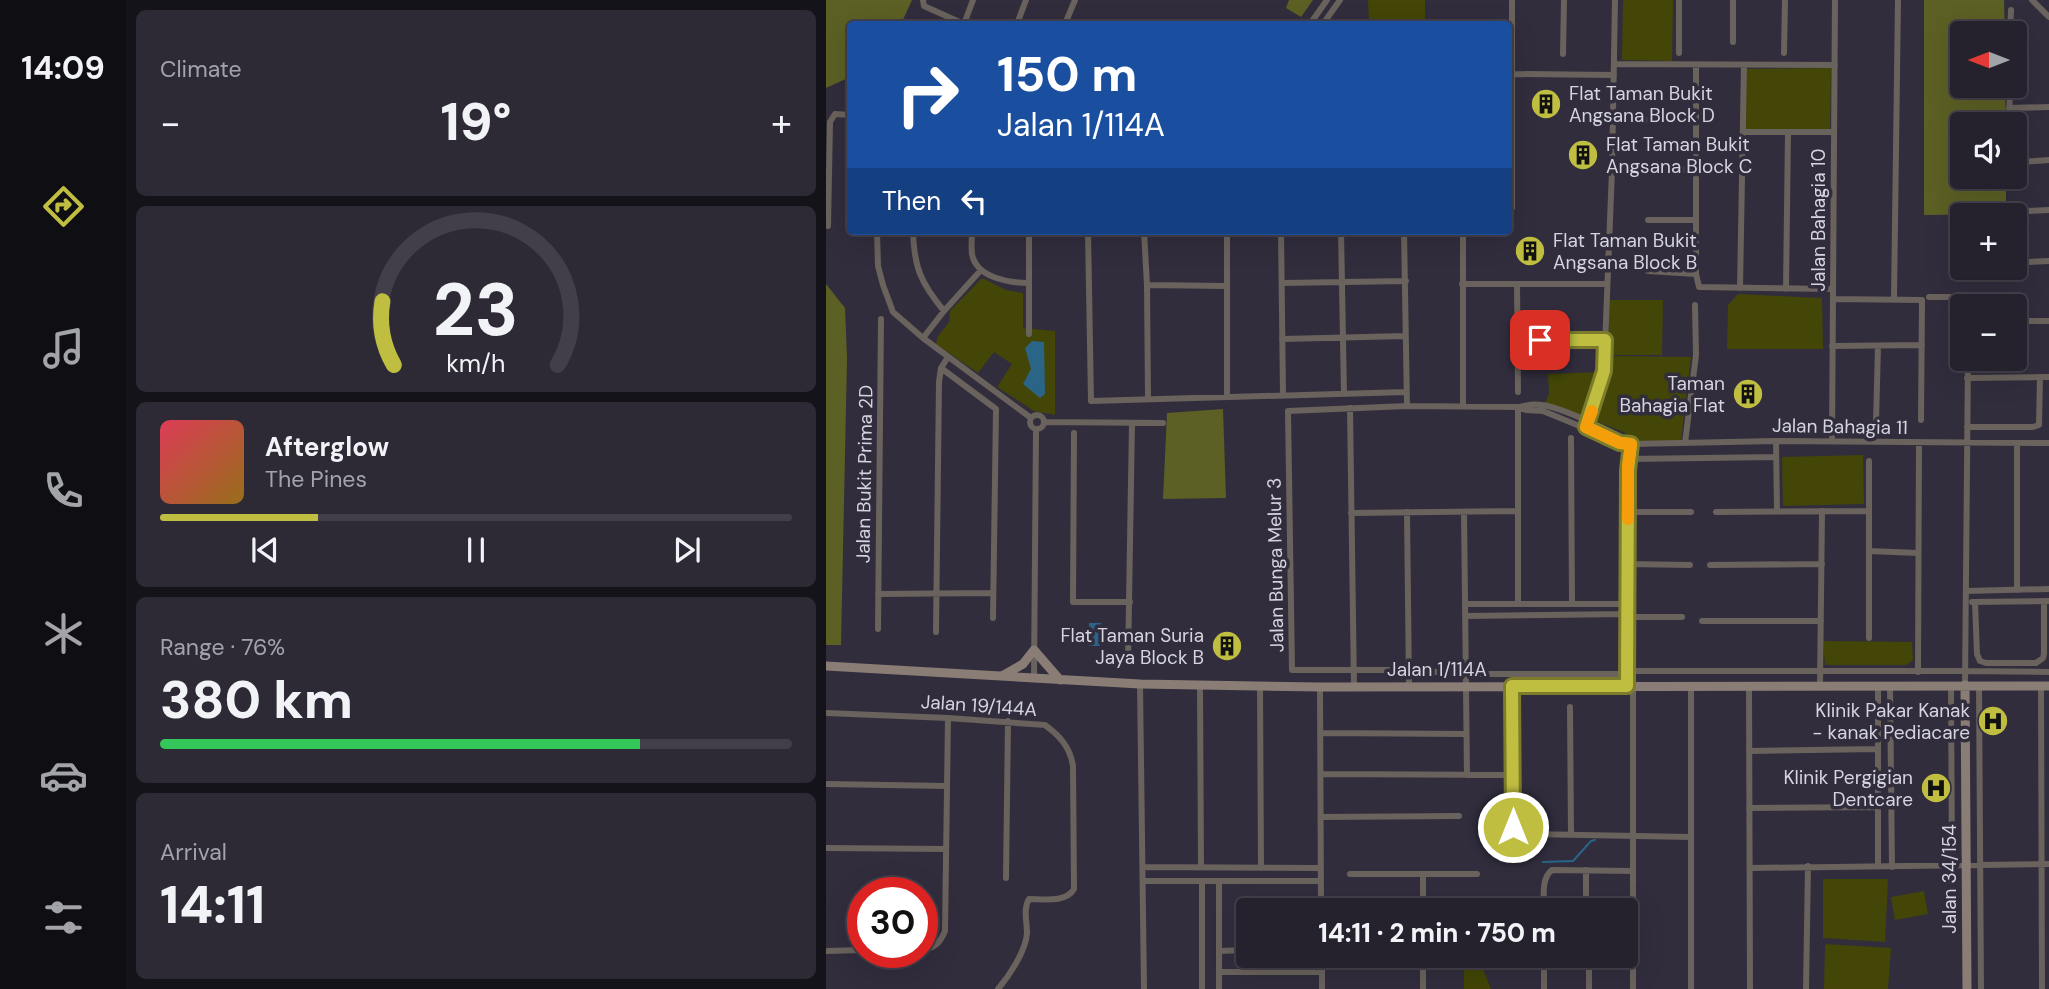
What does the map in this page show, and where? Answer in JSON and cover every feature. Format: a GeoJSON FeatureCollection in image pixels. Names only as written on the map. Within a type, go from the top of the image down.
{"type":"FeatureCollection","features":[{"type":"Feature","properties":{"kind":"street"},"geometry":{"type":"LineString","coordinates":[[965,21],[973,0]]}},
{"type":"Feature","properties":{"kind":"street"},"geometry":{"type":"LineString","coordinates":[[1018,21],[1026,0]]}},
{"type":"Feature","properties":{"kind":"street"},"geometry":{"type":"LineString","coordinates":[[1066,21],[1075,0]]}},
{"type":"Feature","properties":{"kind":"street"},"geometry":{"type":"LineString","coordinates":[[1312,21],[1327,0]]}},
{"type":"Feature","properties":{"kind":"street"},"geometry":{"type":"LineString","coordinates":[[1325,21],[1340,0]]}},
{"type":"Feature","properties":{"kind":"street"},"geometry":{"type":"LineString","coordinates":[[1512,0],[1512,74],[1614,75]]}},
{"type":"Feature","properties":{"kind":"street"},"geometry":{"type":"LineString","coordinates":[[1563,0],[1563,54]]}},
{"type":"Feature","properties":{"kind":"street"},"geometry":{"type":"LineString","coordinates":[[1587,424],[1604,371],[1615,0]]}},
{"type":"Feature","properties":{"kind":"street"},"geometry":{"type":"LineString","coordinates":[[1679,0],[1679,53]]}},
{"type":"Feature","properties":{"kind":"street"},"geometry":{"type":"LineString","coordinates":[[1733,0],[1733,42]]}},
{"type":"Feature","properties":{"kind":"street"},"geometry":{"type":"LineString","coordinates":[[1784,53],[1785,0]]}},
{"type":"Feature","properties":{"kind":"street","name":"Jalan Bahagia 10"},"geometry":{"type":"LineString","coordinates":[[1832,441],[1835,0]]}},
{"type":"Feature","properties":{"kind":"street"},"geometry":{"type":"LineString","coordinates":[[1894,299],[1898,0]]}},
{"type":"Feature","properties":{"kind":"street"},"geometry":{"type":"LineString","coordinates":[[2032,0],[2049,17]]}},
{"type":"Feature","properties":{"kind":"street"},"geometry":{"type":"LineString","coordinates":[[923,3],[958,21]]}},
{"type":"Feature","properties":{"kind":"street"},"geometry":{"type":"LineString","coordinates":[[2011,10],[2011,21]]}},
{"type":"Feature","properties":{"kind":"street"},"geometry":{"type":"LineString","coordinates":[[1614,64],[1835,65]]}},
{"type":"Feature","properties":{"kind":"street"},"geometry":{"type":"LineString","coordinates":[[1696,65],[1696,274],[1699,287],[1833,289]]}},
{"type":"Feature","properties":{"kind":"street"},"geometry":{"type":"LineString","coordinates":[[1740,288],[1744,65]]}},
{"type":"Feature","properties":{"kind":"street"},"geometry":{"type":"LineString","coordinates":[[2010,98],[2010,112]]}},
{"type":"Feature","properties":{"kind":"street"},"geometry":{"type":"LineString","coordinates":[[2010,108],[2049,107]]}},
{"type":"Feature","properties":{"kind":"street"},"geometry":{"type":"LineString","coordinates":[[828,226],[830,122],[835,114],[847,115]]}},
{"type":"Feature","properties":{"kind":"street"},"geometry":{"type":"LineString","coordinates":[[1648,120],[1696,120]]}},
{"type":"Feature","properties":{"kind":"street"},"geometry":{"type":"LineString","coordinates":[[1744,132],[1834,132]]}},
{"type":"Feature","properties":{"kind":"street"},"geometry":{"type":"LineString","coordinates":[[1786,289],[1787,132]]}},
{"type":"Feature","properties":{"kind":"street"},"geometry":{"type":"LineString","coordinates":[[2027,162],[2049,160]]}},
{"type":"Feature","properties":{"kind":"street"},"geometry":{"type":"LineString","coordinates":[[1648,170],[1696,170]]}},
{"type":"Feature","properties":{"kind":"street"},"geometry":{"type":"LineString","coordinates":[[2028,211],[2049,210]]}},
{"type":"Feature","properties":{"kind":"street"},"geometry":{"type":"LineString","coordinates":[[1648,220],[1696,220]]}},
{"type":"Feature","properties":{"kind":"street"},"geometry":{"type":"LineString","coordinates":[[877,235],[878,266],[894,312],[923,338],[1031,418]]}},
{"type":"Feature","properties":{"kind":"street"},"geometry":{"type":"LineString","coordinates":[[913,235],[918,273],[944,311]]}},
{"type":"Feature","properties":{"kind":"street"},"geometry":{"type":"LineString","coordinates":[[972,235],[972,255],[981,270],[1008,282],[1029,283]]}},
{"type":"Feature","properties":{"kind":"street"},"geometry":{"type":"LineString","coordinates":[[1029,235],[1029,334]]}},
{"type":"Feature","properties":{"kind":"street"},"geometry":{"type":"LineString","coordinates":[[1088,235],[1091,401],[1406,392]]}},
{"type":"Feature","properties":{"kind":"street"},"geometry":{"type":"LineString","coordinates":[[1144,235],[1148,398]]}},
{"type":"Feature","properties":{"kind":"street"},"geometry":{"type":"LineString","coordinates":[[1227,235],[1227,396]]}},
{"type":"Feature","properties":{"kind":"street"},"geometry":{"type":"LineString","coordinates":[[1282,235],[1283,395]]}},
{"type":"Feature","properties":{"kind":"street"},"geometry":{"type":"LineString","coordinates":[[1341,235],[1344,394]]}},
{"type":"Feature","properties":{"kind":"street"},"geometry":{"type":"LineString","coordinates":[[1404,235],[1406,406]]}},
{"type":"Feature","properties":{"kind":"street"},"geometry":{"type":"LineString","coordinates":[[1463,235],[1463,406]]}},
{"type":"Feature","properties":{"kind":"street"},"geometry":{"type":"LineString","coordinates":[[2028,262],[2049,261]]}},
{"type":"Feature","properties":{"kind":"street"},"geometry":{"type":"LineString","coordinates":[[923,338],[981,270]]}},
{"type":"Feature","properties":{"kind":"street"},"geometry":{"type":"LineString","coordinates":[[1648,271],[1696,274]]}},
{"type":"Feature","properties":{"kind":"street"},"geometry":{"type":"LineString","coordinates":[[1282,283],[1405,281]]}},
{"type":"Feature","properties":{"kind":"street"},"geometry":{"type":"LineString","coordinates":[[1462,284],[1607,284]]}},
{"type":"Feature","properties":{"kind":"street"},"geometry":{"type":"LineString","coordinates":[[1517,284],[1518,392]]}},
{"type":"Feature","properties":{"kind":"street"},"geometry":{"type":"LineString","coordinates":[[1147,285],[1226,286]]}},
{"type":"Feature","properties":{"kind":"street"},"geometry":{"type":"LineString","coordinates":[[1921,420],[1926,298]]}},
{"type":"Feature","properties":{"kind":"street"},"geometry":{"type":"LineString","coordinates":[[1833,299],[1950,298]]}},
{"type":"Feature","properties":{"kind":"street"},"geometry":{"type":"LineString","coordinates":[[1685,443],[1696,355],[1695,305]]}},
{"type":"Feature","properties":{"kind":"street","name":"Jalan Bukit Prima 2D"},"geometry":{"type":"LineString","coordinates":[[878,629],[881,319]]}},
{"type":"Feature","properties":{"kind":"street"},"geometry":{"type":"LineString","coordinates":[[2027,321],[2049,321]]}},
{"type":"Feature","properties":{"kind":"street"},"geometry":{"type":"LineString","coordinates":[[1282,339],[1405,336]]}},
{"type":"Feature","properties":{"kind":"street"},"geometry":{"type":"LineString","coordinates":[[1518,340],[1605,340]]}},
{"type":"Feature","properties":{"kind":"street"},"geometry":{"type":"LineString","coordinates":[[1832,346],[1922,345]]}},
{"type":"Feature","properties":{"kind":"street"},"geometry":{"type":"LineString","coordinates":[[1876,423],[1878,346]]}},
{"type":"Feature","properties":{"kind":"street"},"geometry":{"type":"LineString","coordinates":[[936,632],[938,395],[941,368],[948,357]]}},
{"type":"Feature","properties":{"kind":"street"},"geometry":{"type":"LineString","coordinates":[[941,368],[996,409],[993,618]]}},
{"type":"Feature","properties":{"kind":"street"},"geometry":{"type":"LineString","coordinates":[[1965,685],[1967,371]]}},
{"type":"Feature","properties":{"kind":"street"},"geometry":{"type":"LineString","coordinates":[[1966,427],[2039,425],[2040,377]]}},
{"type":"Feature","properties":{"kind":"street"},"geometry":{"type":"LineString","coordinates":[[1967,378],[2049,377]]}},
{"type":"Feature","properties":{"kind":"street"},"geometry":{"type":"LineString","coordinates":[[1354,687],[1350,408],[1543,405],[1623,438],[1631,444],[1627,672],[1630,686],[1633,835],[1633,989]]}},
{"type":"Feature","properties":{"kind":"street"},"geometry":{"type":"LineString","coordinates":[[1518,407],[1518,604]]}},
{"type":"Feature","properties":{"kind":"street","name":"Jalan Bunga Melur 3"},"geometry":{"type":"LineString","coordinates":[[1350,408],[1288,411],[1292,670],[1409,670],[1466,674],[1690,671],[2049,673]]}},
{"type":"Feature","properties":{"kind":"street"},"geometry":{"type":"LineString","coordinates":[[1031,418],[1038,415],[1042,417],[1043,427],[1036,430]]}},
{"type":"Feature","properties":{"kind":"street"},"geometry":{"type":"LineString","coordinates":[[1031,418],[1030,425],[1036,430]]}},
{"type":"Feature","properties":{"kind":"street"},"geometry":{"type":"LineString","coordinates":[[1044,422],[1163,423]]}},
{"type":"Feature","properties":{"kind":"street"},"geometry":{"type":"LineString","coordinates":[[1128,662],[1132,423]]}},
{"type":"Feature","properties":{"kind":"street"},"geometry":{"type":"LineString","coordinates":[[1034,678],[1036,430]]}},
{"type":"Feature","properties":{"kind":"street"},"geometry":{"type":"LineString","coordinates":[[1074,433],[1073,602],[1130,602]]}},
{"type":"Feature","properties":{"kind":"street"},"geometry":{"type":"LineString","coordinates":[[1571,438],[1573,604]]}},
{"type":"Feature","properties":{"kind":"street"},"geometry":{"type":"LineString","coordinates":[[1776,440],[1777,511]]}},
{"type":"Feature","properties":{"kind":"street","name":"Jalan Bahagia 11"},"geometry":{"type":"LineString","coordinates":[[1631,444],[1776,440],[2049,443]]}},
{"type":"Feature","properties":{"kind":"street"},"geometry":{"type":"LineString","coordinates":[[1918,672],[1919,443]]}},
{"type":"Feature","properties":{"kind":"street"},"geometry":{"type":"LineString","coordinates":[[2017,444],[2017,590]]}},
{"type":"Feature","properties":{"kind":"street"},"geometry":{"type":"LineString","coordinates":[[1629,459],[1776,457]]}},
{"type":"Feature","properties":{"kind":"street"},"geometry":{"type":"LineString","coordinates":[[1869,461],[1869,638]]}},
{"type":"Feature","properties":{"kind":"street"},"geometry":{"type":"LineString","coordinates":[[1352,513],[1517,511]]}},
{"type":"Feature","properties":{"kind":"street"},"geometry":{"type":"LineString","coordinates":[[1820,685],[1822,511]]}},
{"type":"Feature","properties":{"kind":"street"},"geometry":{"type":"LineString","coordinates":[[1716,512],[1869,511]]}},
{"type":"Feature","properties":{"kind":"street"},"geometry":{"type":"LineString","coordinates":[[1408,512],[1409,686]]}},
{"type":"Feature","properties":{"kind":"street"},"geometry":{"type":"LineString","coordinates":[[1464,512],[1466,775]]}},
{"type":"Feature","properties":{"kind":"street"},"geometry":{"type":"LineString","coordinates":[[1628,512],[1691,513]]}},
{"type":"Feature","properties":{"kind":"street"},"geometry":{"type":"LineString","coordinates":[[1869,551],[1918,553]]}},
{"type":"Feature","properties":{"kind":"street"},"geometry":{"type":"LineString","coordinates":[[1628,564],[1690,565]]}},
{"type":"Feature","properties":{"kind":"street"},"geometry":{"type":"LineString","coordinates":[[1710,565],[1822,564]]}},
{"type":"Feature","properties":{"kind":"street"},"geometry":{"type":"LineString","coordinates":[[1966,591],[2049,589]]}},
{"type":"Feature","properties":{"kind":"street"},"geometry":{"type":"LineString","coordinates":[[878,594],[993,593]]}},
{"type":"Feature","properties":{"kind":"street"},"geometry":{"type":"LineString","coordinates":[[1966,602],[2046,601],[2043,658],[2036,663],[1986,663],[1978,658],[1975,602]]}},
{"type":"Feature","properties":{"kind":"street"},"geometry":{"type":"LineString","coordinates":[[1465,604],[1627,604]]}},
{"type":"Feature","properties":{"kind":"street"},"geometry":{"type":"LineString","coordinates":[[1466,616],[1682,617]]}},
{"type":"Feature","properties":{"kind":"street"},"geometry":{"type":"LineString","coordinates":[[1702,621],[1821,621]]}},
{"type":"Feature","properties":{"kind":"street"},"geometry":{"type":"LineString","coordinates":[[1002,676],[1023,664],[1034,650]]}},
{"type":"Feature","properties":{"kind":"street"},"geometry":{"type":"LineString","coordinates":[[1034,650],[1060,680]]}},
{"type":"Feature","properties":{"kind":"street","name":"Jalan 1/114A"},"geometry":{"type":"LineString","coordinates":[[826,666],[1140,684],[1320,687],[2045,686]]}},
{"type":"Feature","properties":{"kind":"street"},"geometry":{"type":"LineString","coordinates":[[1140,684],[1144,989]]}},
{"type":"Feature","properties":{"kind":"street"},"geometry":{"type":"LineString","coordinates":[[1200,685],[1201,867]]}},
{"type":"Feature","properties":{"kind":"street"},"geometry":{"type":"LineString","coordinates":[[1749,685],[1750,989]]}},
{"type":"Feature","properties":{"kind":"street"},"geometry":{"type":"LineString","coordinates":[[1878,685],[1878,866]]}},
{"type":"Feature","properties":{"kind":"street"},"geometry":{"type":"LineString","coordinates":[[1890,685],[1892,867]]}},
{"type":"Feature","properties":{"kind":"street"},"geometry":{"type":"LineString","coordinates":[[1951,685],[1952,865]]}},
{"type":"Feature","properties":{"kind":"street","name":"Jalan 34/154"},"geometry":{"type":"LineString","coordinates":[[1965,685],[1967,989]]}},
{"type":"Feature","properties":{"kind":"street","name":"Jalan 34/154"},"geometry":{"type":"LineString","coordinates":[[1979,685],[1981,989]]}},
{"type":"Feature","properties":{"kind":"street"},"geometry":{"type":"LineString","coordinates":[[1260,686],[1261,867]]}},
{"type":"Feature","properties":{"kind":"street"},"geometry":{"type":"LineString","coordinates":[[1512,686],[1513,827],[1528,834],[1691,837]]}},
{"type":"Feature","properties":{"kind":"street"},"geometry":{"type":"LineString","coordinates":[[1691,686],[1691,989]]}},
{"type":"Feature","properties":{"kind":"street"},"geometry":{"type":"LineString","coordinates":[[2042,989],[2045,923],[2045,686]]}},
{"type":"Feature","properties":{"kind":"street"},"geometry":{"type":"LineString","coordinates":[[1320,687],[1321,898]]}},
{"type":"Feature","properties":{"kind":"street"},"geometry":{"type":"LineString","coordinates":[[1570,706],[1570,835]]}},
{"type":"Feature","properties":{"kind":"street","name":"Jalan 19/144A"},"geometry":{"type":"LineString","coordinates":[[826,713],[1045,725],[1068,747],[1073,766],[1074,883],[1071,894],[1064,898],[1029,899],[1024,943],[1009,976],[998,989]]}},
{"type":"Feature","properties":{"kind":"street"},"geometry":{"type":"LineString","coordinates":[[938,944],[946,932],[948,718]]}},
{"type":"Feature","properties":{"kind":"street"},"geometry":{"type":"LineString","coordinates":[[1006,878],[1008,721]]}},
{"type":"Feature","properties":{"kind":"street"},"geometry":{"type":"LineString","coordinates":[[1320,733],[1466,734]]}},
{"type":"Feature","properties":{"kind":"street"},"geometry":{"type":"LineString","coordinates":[[1749,751],[1878,749]]}},
{"type":"Feature","properties":{"kind":"street"},"geometry":{"type":"LineString","coordinates":[[1321,774],[1514,775]]}},
{"type":"Feature","properties":{"kind":"street"},"geometry":{"type":"LineString","coordinates":[[826,784],[947,786]]}},
{"type":"Feature","properties":{"kind":"street"},"geometry":{"type":"LineString","coordinates":[[1749,808],[1878,807]]}},
{"type":"Feature","properties":{"kind":"street"},"geometry":{"type":"LineString","coordinates":[[1321,817],[1459,816]]}},
{"type":"Feature","properties":{"kind":"street"},"geometry":{"type":"LineString","coordinates":[[826,848],[946,849]]}},
{"type":"Feature","properties":{"kind":"street"},"geometry":{"type":"LineString","coordinates":[[1749,868],[2045,864]]}},
{"type":"Feature","properties":{"kind":"street"},"geometry":{"type":"LineString","coordinates":[[1807,989],[1808,866]]}},
{"type":"Feature","properties":{"kind":"street"},"geometry":{"type":"LineString","coordinates":[[1143,867],[1321,868]]}},
{"type":"Feature","properties":{"kind":"street"},"geometry":{"type":"LineString","coordinates":[[1544,898],[1545,879],[1547,873],[1552,870],[1633,871]]}},
{"type":"Feature","properties":{"kind":"street"},"geometry":{"type":"LineString","coordinates":[[1586,870],[1586,898]]}},
{"type":"Feature","properties":{"kind":"street"},"geometry":{"type":"LineString","coordinates":[[1350,874],[1477,874]]}},
{"type":"Feature","properties":{"kind":"street"},"geometry":{"type":"LineString","coordinates":[[1423,874],[1424,898]]}},
{"type":"Feature","properties":{"kind":"street"},"geometry":{"type":"LineString","coordinates":[[1143,881],[1321,881]]}},
{"type":"Feature","properties":{"kind":"street"},"geometry":{"type":"LineString","coordinates":[[1202,881],[1202,989]]}},
{"type":"Feature","properties":{"kind":"street"},"geometry":{"type":"LineString","coordinates":[[1219,881],[1219,989]]}},
{"type":"Feature","properties":{"kind":"street"},"geometry":{"type":"LineString","coordinates":[[826,951],[847,950]]}},
{"type":"Feature","properties":{"kind":"street"},"geometry":{"type":"LineString","coordinates":[[1219,951],[1236,950]]}},
{"type":"Feature","properties":{"kind":"street"},"geometry":{"type":"LineString","coordinates":[[1322,968],[1322,989]]}},
{"type":"Feature","properties":{"kind":"street"},"geometry":{"type":"LineString","coordinates":[[1423,968],[1423,989]]}},
{"type":"Feature","properties":{"kind":"street"},"geometry":{"type":"LineString","coordinates":[[1544,968],[1544,989]]}},
{"type":"Feature","properties":{"kind":"street"},"geometry":{"type":"LineString","coordinates":[[1589,968],[1589,989]]}},
{"type":"Feature","properties":{"kind":"street"},"geometry":{"type":"LineString","coordinates":[[1219,972],[1322,972]]}},
{"type":"Feature","properties":{"kind":"shaded area"},"geometry":{"type":"Polygon","coordinates":[[[1368,0],[1425,0],[1425,21],[1369,21],[1368,0]]]}},
{"type":"Feature","properties":{"kind":"shaded area"},"geometry":{"type":"Polygon","coordinates":[[[1623,0],[1673,0],[1672,61],[1622,60],[1623,0]]]}},
{"type":"Feature","properties":{"kind":"shaded area"},"geometry":{"type":"Polygon","coordinates":[[[1831,68],[1830,129],[1744,129],[1745,69],[1831,68]]]}},
{"type":"Feature","properties":{"kind":"shaded area"},"geometry":{"type":"Polygon","coordinates":[[[982,278],[1006,290],[1023,293],[1023,328],[1055,331],[1055,415],[1034,411],[997,387],[1012,364],[994,352],[978,373],[936,344],[938,336],[949,322],[950,311],[982,278]]]}},
{"type":"Feature","properties":{"kind":"shaded area"},"geometry":{"type":"Polygon","coordinates":[[[1738,294],[1822,298],[1823,349],[1727,349],[1728,305],[1738,294]]]}},
{"type":"Feature","properties":{"kind":"shaded area"},"geometry":{"type":"Polygon","coordinates":[[[1609,300],[1663,300],[1662,355],[1609,355],[1609,300]]]}},
{"type":"Feature","properties":{"kind":"shaded area"},"geometry":{"type":"Polygon","coordinates":[[[1610,356],[1691,357],[1681,441],[1633,441],[1624,432],[1593,420],[1609,374],[1610,356]]]}},
{"type":"Feature","properties":{"kind":"shaded area"},"geometry":{"type":"Polygon","coordinates":[[[1600,372],[1586,418],[1545,403],[1549,394],[1548,374],[1600,372]]]}},
{"type":"Feature","properties":{"kind":"shaded area"},"geometry":{"type":"Polygon","coordinates":[[[1863,455],[1864,504],[1783,506],[1782,457],[1863,455]]]}},
{"type":"Feature","properties":{"kind":"shaded area"},"geometry":{"type":"Polygon","coordinates":[[[1823,641],[1912,642],[1913,660],[1906,665],[1825,665],[1823,641]]]}},
{"type":"Feature","properties":{"kind":"shaded area"},"geometry":{"type":"Polygon","coordinates":[[[1823,879],[1888,879],[1885,942],[1823,938],[1823,879]]]}},
{"type":"Feature","properties":{"kind":"shaded area"},"geometry":{"type":"Polygon","coordinates":[[[1924,891],[1928,914],[1895,920],[1891,897],[1924,891]]]}},
{"type":"Feature","properties":{"kind":"shaded area"},"geometry":{"type":"Polygon","coordinates":[[[1825,944],[1891,948],[1888,989],[1824,989],[1825,944]]]}},
{"type":"Feature","properties":{"kind":"shaded area"},"geometry":{"type":"Polygon","coordinates":[[[1464,968],[1482,968],[1491,989],[1464,989],[1464,968]]]}},
{"type":"Feature","properties":{"kind":"green space"},"geometry":{"type":"Polygon","coordinates":[[[826,0],[912,0],[902,21],[847,21],[847,78],[826,88],[826,0]]]}},
{"type":"Feature","properties":{"kind":"green space"},"geometry":{"type":"Polygon","coordinates":[[[1289,0],[1313,0],[1301,17],[1286,8],[1289,0]]]}},
{"type":"Feature","properties":{"kind":"green space"},"geometry":{"type":"Polygon","coordinates":[[[1924,0],[2004,0],[2005,21],[1950,21],[1950,98],[2005,98],[2006,112],[1950,112],[1950,189],[2006,189],[2006,203],[1950,203],[1950,215],[1924,215],[1924,0]]]}},
{"type":"Feature","properties":{"kind":"green space"},"geometry":{"type":"Polygon","coordinates":[[[826,284],[845,308],[847,358],[841,645],[826,645],[826,284]]]}},
{"type":"Feature","properties":{"kind":"green space"},"geometry":{"type":"Polygon","coordinates":[[[1223,409],[1226,498],[1163,499],[1167,413],[1223,409]]]}},
{"type":"Feature","properties":{"kind":"water"},"geometry":{"type":"Polygon","coordinates":[[[1032,341],[1044,342],[1045,394],[1040,398],[1023,384],[1031,369],[1025,348],[1032,341]]]}},
{"type":"Feature","properties":{"kind":"water"},"geometry":{"type":"Polygon","coordinates":[[[1089,623],[1101,623],[1100,646],[1089,646],[1089,623]]]}},
{"type":"Feature","properties":{"kind":"waterway"},"geometry":{"type":"LineString","coordinates":[[1543,862],[1573,861],[1595,840]]}},
{"type":"Feature","properties":{"kind":"slow traffic"},"geometry":{"type":"LineString","coordinates":[[1592,411],[1586,427],[1620,443],[1631,444],[1628,465],[1628,519]]}},
{"type":"Feature","properties":{"kind":"place","name":"Flat Taman Bukit Angsana Block D"},"geometry":{"type":"Point","coordinates":[1546,104]}},
{"type":"Feature","properties":{"kind":"place","name":"Flat Taman Bukit Angsana Block C"},"geometry":{"type":"Point","coordinates":[1583,155]}},
{"type":"Feature","properties":{"kind":"place","name":"Flat Taman Bukit Angsana Block B"},"geometry":{"type":"Point","coordinates":[1530,251]}},
{"type":"Feature","properties":{"kind":"place","name":"Taman Bahagia Flat"},"geometry":{"type":"Point","coordinates":[1748,394]}},
{"type":"Feature","properties":{"kind":"place","name":"Flat Taman Suria Jaya Block B"},"geometry":{"type":"Point","coordinates":[1227,646]}},
{"type":"Feature","properties":{"kind":"place","name":"Klinik Pakar Kanak - kanak Pediacare"},"geometry":{"type":"Point","coordinates":[1993,721]}},
{"type":"Feature","properties":{"kind":"place","name":"Klinik Pergigian Dentcare"},"geometry":{"type":"Point","coordinates":[1936,788]}},
{"type":"Feature","properties":{"kind":"route"},"geometry":{"type":"LineString","coordinates":[[1513,827],[1512,686],[1627,686],[1628,470],[1631,444],[1620,443],[1586,427],[1604,371],[1605,340],[1540,340]]}}]}
